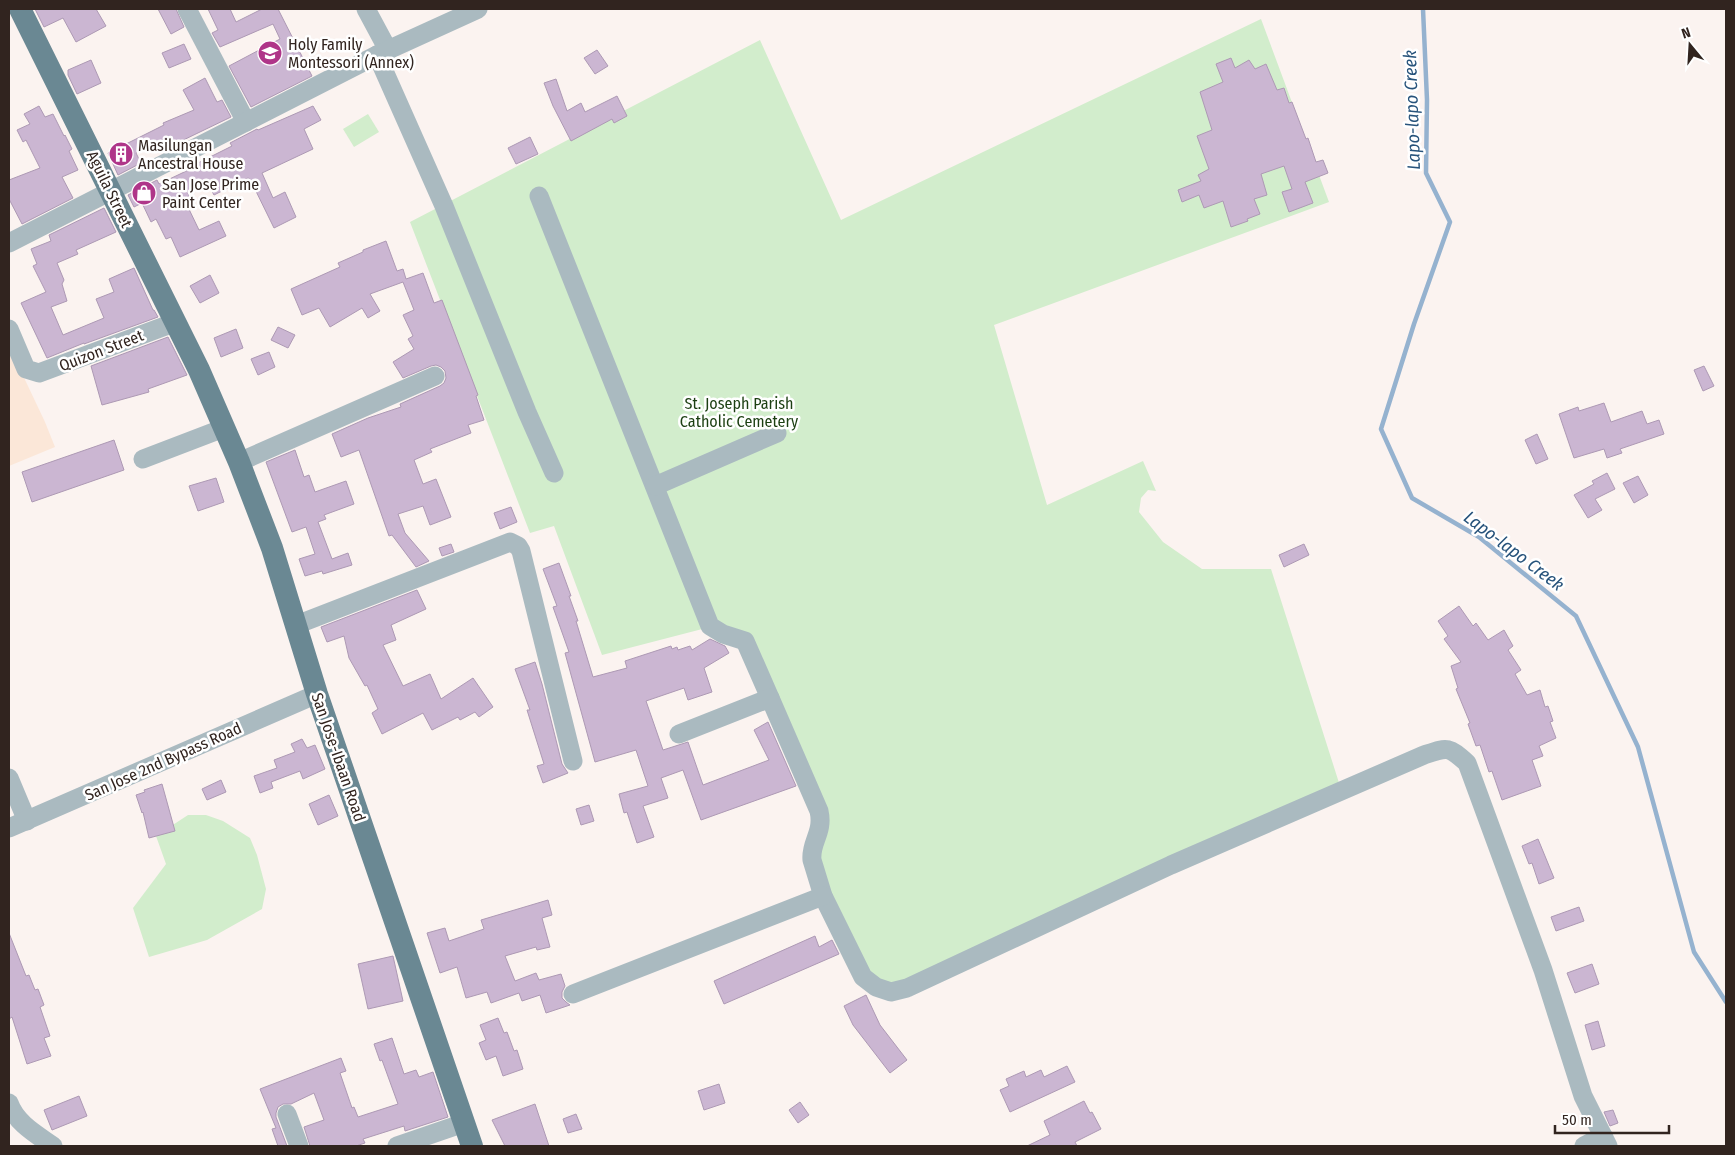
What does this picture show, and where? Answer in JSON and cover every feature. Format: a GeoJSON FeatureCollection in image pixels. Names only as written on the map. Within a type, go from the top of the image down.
{"type":"FeatureCollection","features":[{"type":"Feature","properties":{"kind":"main road","name":"Aguila Street"},"geometry":{"type":"LineString","coordinates":[[20,9],[199,370]]}},
{"type":"Feature","properties":{"kind":"main road","name":"San Jose-Ibaan Road"},"geometry":{"type":"LineString","coordinates":[[199,370],[239,462],[272,548],[318,694],[472,1146]]}},
{"type":"Feature","properties":{"kind":"street"},"geometry":{"type":"LineString","coordinates":[[187,9],[246,122]]}},
{"type":"Feature","properties":{"kind":"street"},"geometry":{"type":"LineString","coordinates":[[366,9],[527,412],[554,473]]}},
{"type":"Feature","properties":{"kind":"street"},"geometry":{"type":"LineString","coordinates":[[9,243],[382,53],[478,9]]}},
{"type":"Feature","properties":{"kind":"street"},"geometry":{"type":"LineString","coordinates":[[539,196],[710,626],[723,634],[745,641],[819,812],[820,830],[811,854],[812,860],[823,896],[863,977],[876,987],[891,992],[907,988],[1171,865],[1445,748],[1454,752],[1467,763],[1543,970],[1583,1096],[1606,1141],[1584,1146]]}},
{"type":"Feature","properties":{"kind":"street","name":"Quizon Street"},"geometry":{"type":"LineString","coordinates":[[9,329],[26,369],[38,372],[46,371],[176,322]]}},
{"type":"Feature","properties":{"kind":"street"},"geometry":{"type":"LineString","coordinates":[[239,462],[434,376]]}},
{"type":"Feature","properties":{"kind":"street"},"geometry":{"type":"LineString","coordinates":[[143,459],[224,428]]}},
{"type":"Feature","properties":{"kind":"street"},"geometry":{"type":"LineString","coordinates":[[655,486],[777,433]]}},
{"type":"Feature","properties":{"kind":"street"},"geometry":{"type":"LineString","coordinates":[[296,625],[510,542],[514,543],[521,551],[573,761]]}},
{"type":"Feature","properties":{"kind":"street","name":"San Jose 2nd Bypass Road"},"geometry":{"type":"LineString","coordinates":[[9,828],[318,694]]}},
{"type":"Feature","properties":{"kind":"street"},"geometry":{"type":"LineString","coordinates":[[679,734],[770,698]]}},
{"type":"Feature","properties":{"kind":"street"},"geometry":{"type":"LineString","coordinates":[[9,778],[27,821]]}},
{"type":"Feature","properties":{"kind":"street"},"geometry":{"type":"LineString","coordinates":[[573,994],[823,896]]}},
{"type":"Feature","properties":{"kind":"street"},"geometry":{"type":"LineString","coordinates":[[10,1108],[22,1124],[53,1146]]}},
{"type":"Feature","properties":{"kind":"street"},"geometry":{"type":"LineString","coordinates":[[287,1114],[299,1146]]}},
{"type":"Feature","properties":{"kind":"street"},"geometry":{"type":"LineString","coordinates":[[397,1146],[464,1123]]}},
{"type":"Feature","properties":{"kind":"shaded area"},"geometry":{"type":"Polygon","coordinates":[[[9,346],[55,447],[9,466],[9,346]]]}},
{"type":"Feature","properties":{"kind":"green space","name":"St. Joseph Parish Catholic Cemetery"},"geometry":{"type":"Polygon","coordinates":[[[1261,19],[1329,202],[994,325],[1047,505],[1143,461],[1156,491],[1148,490],[1141,498],[1139,512],[1163,542],[1202,569],[1271,569],[1340,786],[901,982],[881,983],[868,974],[814,856],[825,827],[749,640],[710,627],[602,655],[554,526],[530,533],[410,222],[760,40],[841,220],[1261,19]]]}},
{"type":"Feature","properties":{"kind":"green space"},"geometry":{"type":"Polygon","coordinates":[[[368,114],[379,132],[354,147],[343,129],[368,114]]]}},
{"type":"Feature","properties":{"kind":"green space"},"geometry":{"type":"Polygon","coordinates":[[[188,815],[206,815],[223,821],[250,838],[257,855],[266,889],[262,909],[207,940],[149,957],[133,908],[166,864],[156,836],[188,815]]]}},
{"type":"Feature","properties":{"kind":"building"},"geometry":{"type":"Polygon","coordinates":[[[35,9],[96,9],[106,26],[76,42],[63,18],[44,27],[35,9]]]}},
{"type":"Feature","properties":{"kind":"building"},"geometry":{"type":"Polygon","coordinates":[[[158,9],[176,9],[184,27],[171,34],[158,9]]]}},
{"type":"Feature","properties":{"kind":"building"},"geometry":{"type":"Polygon","coordinates":[[[208,9],[230,9],[236,22],[262,9],[278,9],[312,76],[251,107],[229,66],[280,39],[273,24],[220,47],[212,33],[218,30],[208,9]]]}},
{"type":"Feature","properties":{"kind":"building"},"geometry":{"type":"Polygon","coordinates":[[[184,44],[191,59],[169,68],[162,53],[184,44]]]}},
{"type":"Feature","properties":{"kind":"building"},"geometry":{"type":"Polygon","coordinates":[[[597,50],[608,66],[595,74],[584,58],[597,50]]]}},
{"type":"Feature","properties":{"kind":"building"},"geometry":{"type":"Polygon","coordinates":[[[1231,58],[1235,68],[1249,60],[1255,69],[1266,64],[1277,90],[1284,88],[1289,103],[1292,102],[1316,162],[1323,160],[1328,173],[1305,182],[1313,203],[1289,212],[1282,192],[1292,189],[1284,166],[1261,174],[1267,195],[1254,199],[1260,214],[1231,227],[1223,201],[1204,208],[1199,195],[1182,202],[1178,190],[1201,181],[1198,175],[1209,169],[1197,136],[1212,130],[1200,92],[1223,82],[1216,64],[1231,58]]]}},
{"type":"Feature","properties":{"kind":"building"},"geometry":{"type":"Polygon","coordinates":[[[91,60],[101,83],[77,94],[68,75],[68,70],[91,60]]]}},
{"type":"Feature","properties":{"kind":"building"},"geometry":{"type":"Polygon","coordinates":[[[205,78],[217,102],[222,100],[231,117],[173,145],[169,137],[136,153],[141,163],[118,175],[108,153],[164,125],[163,123],[194,110],[183,90],[205,78]]]}},
{"type":"Feature","properties":{"kind":"building"},"geometry":{"type":"Polygon","coordinates":[[[556,79],[567,111],[581,103],[585,112],[617,96],[627,116],[614,123],[612,119],[571,141],[553,106],[544,83],[556,79]]]}},
{"type":"Feature","properties":{"kind":"building"},"geometry":{"type":"Polygon","coordinates":[[[39,106],[45,117],[53,114],[72,149],[69,151],[78,170],[62,177],[73,198],[22,224],[9,199],[9,180],[40,168],[26,140],[23,142],[17,130],[30,124],[24,114],[39,106]]]}},
{"type":"Feature","properties":{"kind":"building"},"geometry":{"type":"Polygon","coordinates":[[[313,106],[321,120],[304,129],[313,149],[262,173],[273,198],[285,192],[296,217],[274,228],[248,178],[214,195],[208,184],[188,193],[191,200],[186,203],[199,230],[219,221],[226,236],[180,257],[171,237],[166,239],[156,219],[151,222],[142,203],[134,207],[128,195],[157,180],[159,184],[199,165],[198,163],[232,146],[230,143],[257,129],[313,106]]]}},
{"type":"Feature","properties":{"kind":"building"},"geometry":{"type":"Polygon","coordinates":[[[530,137],[538,154],[516,164],[508,148],[530,137]]]}},
{"type":"Feature","properties":{"kind":"building"},"geometry":{"type":"Polygon","coordinates":[[[104,208],[116,232],[76,250],[78,254],[57,263],[64,280],[62,284],[67,301],[51,307],[63,335],[104,318],[96,299],[114,292],[109,279],[134,268],[158,317],[47,358],[21,303],[46,292],[33,266],[37,264],[31,249],[51,241],[49,235],[104,208]]]}},
{"type":"Feature","properties":{"kind":"building"},"geometry":{"type":"Polygon","coordinates":[[[386,241],[397,271],[403,269],[406,279],[423,273],[434,303],[442,300],[478,395],[476,396],[484,420],[468,425],[471,433],[430,449],[432,452],[414,460],[423,484],[436,479],[451,517],[430,525],[423,506],[398,514],[405,533],[429,561],[416,567],[392,535],[389,536],[359,450],[341,457],[332,434],[368,418],[401,407],[400,404],[440,386],[446,378],[445,371],[436,365],[403,378],[393,362],[414,349],[408,339],[413,336],[403,315],[414,310],[403,282],[370,294],[380,311],[368,318],[362,308],[330,327],[319,308],[302,315],[291,289],[340,267],[338,263],[386,241]]]}},
{"type":"Feature","properties":{"kind":"building"},"geometry":{"type":"Polygon","coordinates":[[[210,275],[219,293],[200,303],[190,286],[210,275]]]}},
{"type":"Feature","properties":{"kind":"building"},"geometry":{"type":"Polygon","coordinates":[[[278,327],[295,335],[288,348],[271,340],[278,327]]]}},
{"type":"Feature","properties":{"kind":"building"},"geometry":{"type":"Polygon","coordinates":[[[236,329],[243,348],[221,357],[214,338],[236,329]]]}},
{"type":"Feature","properties":{"kind":"building"},"geometry":{"type":"Polygon","coordinates":[[[168,337],[187,375],[148,389],[149,392],[102,405],[91,366],[168,337]]]}},
{"type":"Feature","properties":{"kind":"building"},"geometry":{"type":"Polygon","coordinates":[[[269,352],[275,367],[258,375],[251,359],[269,352]]]}},
{"type":"Feature","properties":{"kind":"building"},"geometry":{"type":"Polygon","coordinates":[[[1704,366],[1714,386],[1703,391],[1694,370],[1704,366]]]}},
{"type":"Feature","properties":{"kind":"building"},"geometry":{"type":"Polygon","coordinates":[[[1604,403],[1611,422],[1642,411],[1647,424],[1659,420],[1664,434],[1620,449],[1622,453],[1607,458],[1604,449],[1574,458],[1559,414],[1578,407],[1579,411],[1604,403]]]}},
{"type":"Feature","properties":{"kind":"building"},"geometry":{"type":"Polygon","coordinates":[[[1537,434],[1548,459],[1536,464],[1525,440],[1537,434]]]}},
{"type":"Feature","properties":{"kind":"building"},"geometry":{"type":"Polygon","coordinates":[[[114,440],[124,470],[32,502],[22,472],[114,440]]]}},
{"type":"Feature","properties":{"kind":"building"},"geometry":{"type":"Polygon","coordinates":[[[295,450],[304,477],[309,475],[315,492],[346,481],[354,504],[324,515],[326,519],[318,522],[332,559],[348,553],[352,565],[323,574],[322,571],[305,576],[299,559],[315,554],[306,527],[292,532],[266,462],[295,450]]]}},
{"type":"Feature","properties":{"kind":"building"},"geometry":{"type":"Polygon","coordinates":[[[1607,473],[1615,489],[1595,499],[1602,510],[1588,518],[1574,495],[1594,484],[1592,481],[1607,473]]]}},
{"type":"Feature","properties":{"kind":"building"},"geometry":{"type":"Polygon","coordinates":[[[1638,476],[1648,495],[1634,503],[1623,483],[1638,476]]]}},
{"type":"Feature","properties":{"kind":"building"},"geometry":{"type":"Polygon","coordinates":[[[216,478],[224,502],[198,511],[189,486],[216,478]]]}},
{"type":"Feature","properties":{"kind":"building"},"geometry":{"type":"Polygon","coordinates":[[[511,507],[517,522],[500,529],[494,513],[511,507]]]}},
{"type":"Feature","properties":{"kind":"building"},"geometry":{"type":"Polygon","coordinates":[[[451,544],[454,552],[442,556],[439,548],[451,544]]]}},
{"type":"Feature","properties":{"kind":"building"},"geometry":{"type":"Polygon","coordinates":[[[1304,544],[1309,555],[1284,567],[1279,555],[1304,544]]]}},
{"type":"Feature","properties":{"kind":"building"},"geometry":{"type":"Polygon","coordinates":[[[559,563],[571,596],[569,596],[578,621],[576,621],[593,677],[627,668],[625,661],[671,646],[672,649],[677,647],[678,650],[690,646],[692,650],[710,639],[725,646],[729,653],[704,668],[712,692],[688,700],[684,688],[646,701],[663,750],[688,742],[703,785],[769,760],[754,730],[768,722],[796,786],[701,820],[683,770],[661,778],[668,798],[643,806],[654,837],[637,843],[627,812],[624,813],[619,794],[648,786],[636,750],[595,762],[565,653],[569,652],[553,607],[557,606],[543,569],[559,563]]]}},
{"type":"Feature","properties":{"kind":"building"},"geometry":{"type":"Polygon","coordinates":[[[417,590],[426,609],[391,625],[396,640],[383,645],[403,686],[430,674],[441,699],[473,678],[493,707],[479,717],[475,712],[460,720],[458,717],[432,730],[423,713],[382,734],[372,713],[378,709],[367,685],[365,686],[349,658],[344,636],[327,642],[321,627],[417,590]]]}},
{"type":"Feature","properties":{"kind":"building"},"geometry":{"type":"Polygon","coordinates":[[[1459,606],[1473,626],[1476,623],[1488,640],[1504,630],[1513,646],[1508,650],[1521,670],[1515,674],[1527,695],[1540,690],[1545,707],[1548,706],[1553,721],[1550,722],[1556,738],[1539,746],[1543,756],[1532,760],[1541,786],[1502,800],[1492,771],[1489,772],[1480,745],[1476,746],[1468,724],[1470,723],[1456,689],[1458,688],[1451,666],[1461,662],[1444,639],[1448,636],[1438,621],[1459,606]]]}},
{"type":"Feature","properties":{"kind":"building"},"geometry":{"type":"Polygon","coordinates":[[[535,662],[562,764],[568,773],[543,783],[537,766],[544,764],[527,710],[530,710],[515,669],[535,662]]]}},
{"type":"Feature","properties":{"kind":"building"},"geometry":{"type":"Polygon","coordinates":[[[302,739],[307,748],[315,745],[325,769],[303,779],[300,771],[271,782],[273,788],[260,793],[254,776],[277,768],[274,760],[295,752],[291,744],[302,739]]]}},
{"type":"Feature","properties":{"kind":"building"},"geometry":{"type":"Polygon","coordinates":[[[221,780],[226,792],[207,800],[202,789],[221,780]]]}},
{"type":"Feature","properties":{"kind":"building"},"geometry":{"type":"Polygon","coordinates":[[[162,784],[175,831],[149,838],[143,812],[136,795],[162,784]]]}},
{"type":"Feature","properties":{"kind":"building"},"geometry":{"type":"Polygon","coordinates":[[[329,795],[338,816],[318,825],[309,804],[329,795]]]}},
{"type":"Feature","properties":{"kind":"building"},"geometry":{"type":"Polygon","coordinates":[[[589,805],[594,821],[581,825],[576,809],[589,805]]]}},
{"type":"Feature","properties":{"kind":"building"},"geometry":{"type":"Polygon","coordinates":[[[1538,839],[1554,878],[1539,884],[1532,863],[1529,864],[1522,846],[1538,839]]]}},
{"type":"Feature","properties":{"kind":"building"},"geometry":{"type":"Polygon","coordinates":[[[548,900],[552,915],[542,918],[550,947],[537,950],[536,947],[505,956],[515,981],[536,973],[539,980],[561,974],[565,986],[562,998],[570,1005],[546,1013],[540,995],[522,1001],[519,993],[491,1003],[487,992],[466,998],[457,967],[440,973],[427,933],[445,928],[449,941],[484,929],[481,920],[548,900]]]}},
{"type":"Feature","properties":{"kind":"building"},"geometry":{"type":"Polygon","coordinates":[[[1579,907],[1584,921],[1556,931],[1551,917],[1579,907]]]}},
{"type":"Feature","properties":{"kind":"building"},"geometry":{"type":"Polygon","coordinates":[[[9,933],[26,976],[29,975],[35,990],[38,989],[44,1005],[40,1007],[50,1036],[44,1038],[51,1056],[27,1064],[12,1017],[9,1019],[9,933]]]}},
{"type":"Feature","properties":{"kind":"building"},"geometry":{"type":"Polygon","coordinates":[[[815,936],[819,947],[832,940],[839,954],[724,1004],[714,981],[815,936]]]}},
{"type":"Feature","properties":{"kind":"building"},"geometry":{"type":"Polygon","coordinates":[[[393,956],[403,1001],[368,1009],[358,964],[393,956]]]}},
{"type":"Feature","properties":{"kind":"building"},"geometry":{"type":"Polygon","coordinates":[[[1592,964],[1599,984],[1575,993],[1567,973],[1592,964]]]}},
{"type":"Feature","properties":{"kind":"building"},"geometry":{"type":"Polygon","coordinates":[[[866,995],[880,1025],[907,1060],[890,1073],[853,1025],[844,1006],[866,995]]]}},
{"type":"Feature","properties":{"kind":"building"},"geometry":{"type":"Polygon","coordinates":[[[498,1018],[504,1033],[507,1032],[514,1051],[517,1050],[523,1069],[503,1076],[496,1056],[486,1060],[479,1043],[486,1040],[480,1025],[498,1018]]]}},
{"type":"Feature","properties":{"kind":"building"},"geometry":{"type":"Polygon","coordinates":[[[1598,1021],[1605,1046],[1592,1050],[1585,1025],[1598,1021]]]}},
{"type":"Feature","properties":{"kind":"building"},"geometry":{"type":"Polygon","coordinates":[[[392,1038],[404,1074],[416,1070],[419,1077],[433,1072],[448,1117],[405,1131],[404,1126],[363,1139],[365,1143],[356,1146],[310,1146],[304,1127],[324,1120],[314,1093],[291,1104],[283,1104],[278,1107],[276,1117],[287,1146],[278,1146],[272,1129],[276,1128],[260,1089],[341,1058],[346,1071],[340,1073],[352,1108],[354,1107],[358,1117],[398,1104],[374,1044],[392,1038]]]}},
{"type":"Feature","properties":{"kind":"building"},"geometry":{"type":"Polygon","coordinates":[[[1067,1066],[1075,1082],[1010,1112],[1000,1090],[1009,1086],[1006,1079],[1024,1071],[1026,1077],[1041,1070],[1044,1077],[1067,1066]]]}},
{"type":"Feature","properties":{"kind":"building"},"geometry":{"type":"Polygon","coordinates":[[[719,1084],[725,1103],[704,1110],[698,1091],[719,1084]]]}},
{"type":"Feature","properties":{"kind":"building"},"geometry":{"type":"Polygon","coordinates":[[[79,1096],[87,1116],[52,1130],[44,1110],[79,1096]]]}},
{"type":"Feature","properties":{"kind":"building"},"geometry":{"type":"Polygon","coordinates":[[[1084,1101],[1101,1129],[1075,1142],[1077,1146],[1027,1146],[1050,1135],[1044,1121],[1084,1101]]]}},
{"type":"Feature","properties":{"kind":"building"},"geometry":{"type":"Polygon","coordinates":[[[800,1102],[809,1115],[798,1123],[789,1110],[800,1102]]]}},
{"type":"Feature","properties":{"kind":"building"},"geometry":{"type":"Polygon","coordinates":[[[535,1104],[549,1146],[505,1146],[492,1120],[535,1104]]]}},
{"type":"Feature","properties":{"kind":"building"},"geometry":{"type":"Polygon","coordinates":[[[1613,1110],[1618,1123],[1610,1126],[1604,1112],[1613,1110]]]}},
{"type":"Feature","properties":{"kind":"building"},"geometry":{"type":"Polygon","coordinates":[[[576,1114],[582,1129],[568,1133],[563,1119],[576,1114]]]}},
{"type":"Feature","properties":{"kind":"waterway","name":"Lapo-lapo Creek"},"geometry":{"type":"LineString","coordinates":[[1423,9],[1427,100],[1426,173],[1450,222],[1414,324],[1381,429],[1412,498],[1479,537],[1576,616],[1638,747],[1694,952],[1726,1002]]}},
{"type":"Feature","properties":{"kind":"place","name":"Holy Family Montessori (Annex)"},"geometry":{"type":"Point","coordinates":[270,53]}},
{"type":"Feature","properties":{"kind":"place","name":"Masilungan Ancestral House"},"geometry":{"type":"Point","coordinates":[121,154]}},
{"type":"Feature","properties":{"kind":"place","name":"San Jose Prime Paint Center"},"geometry":{"type":"Point","coordinates":[144,193]}}]}
